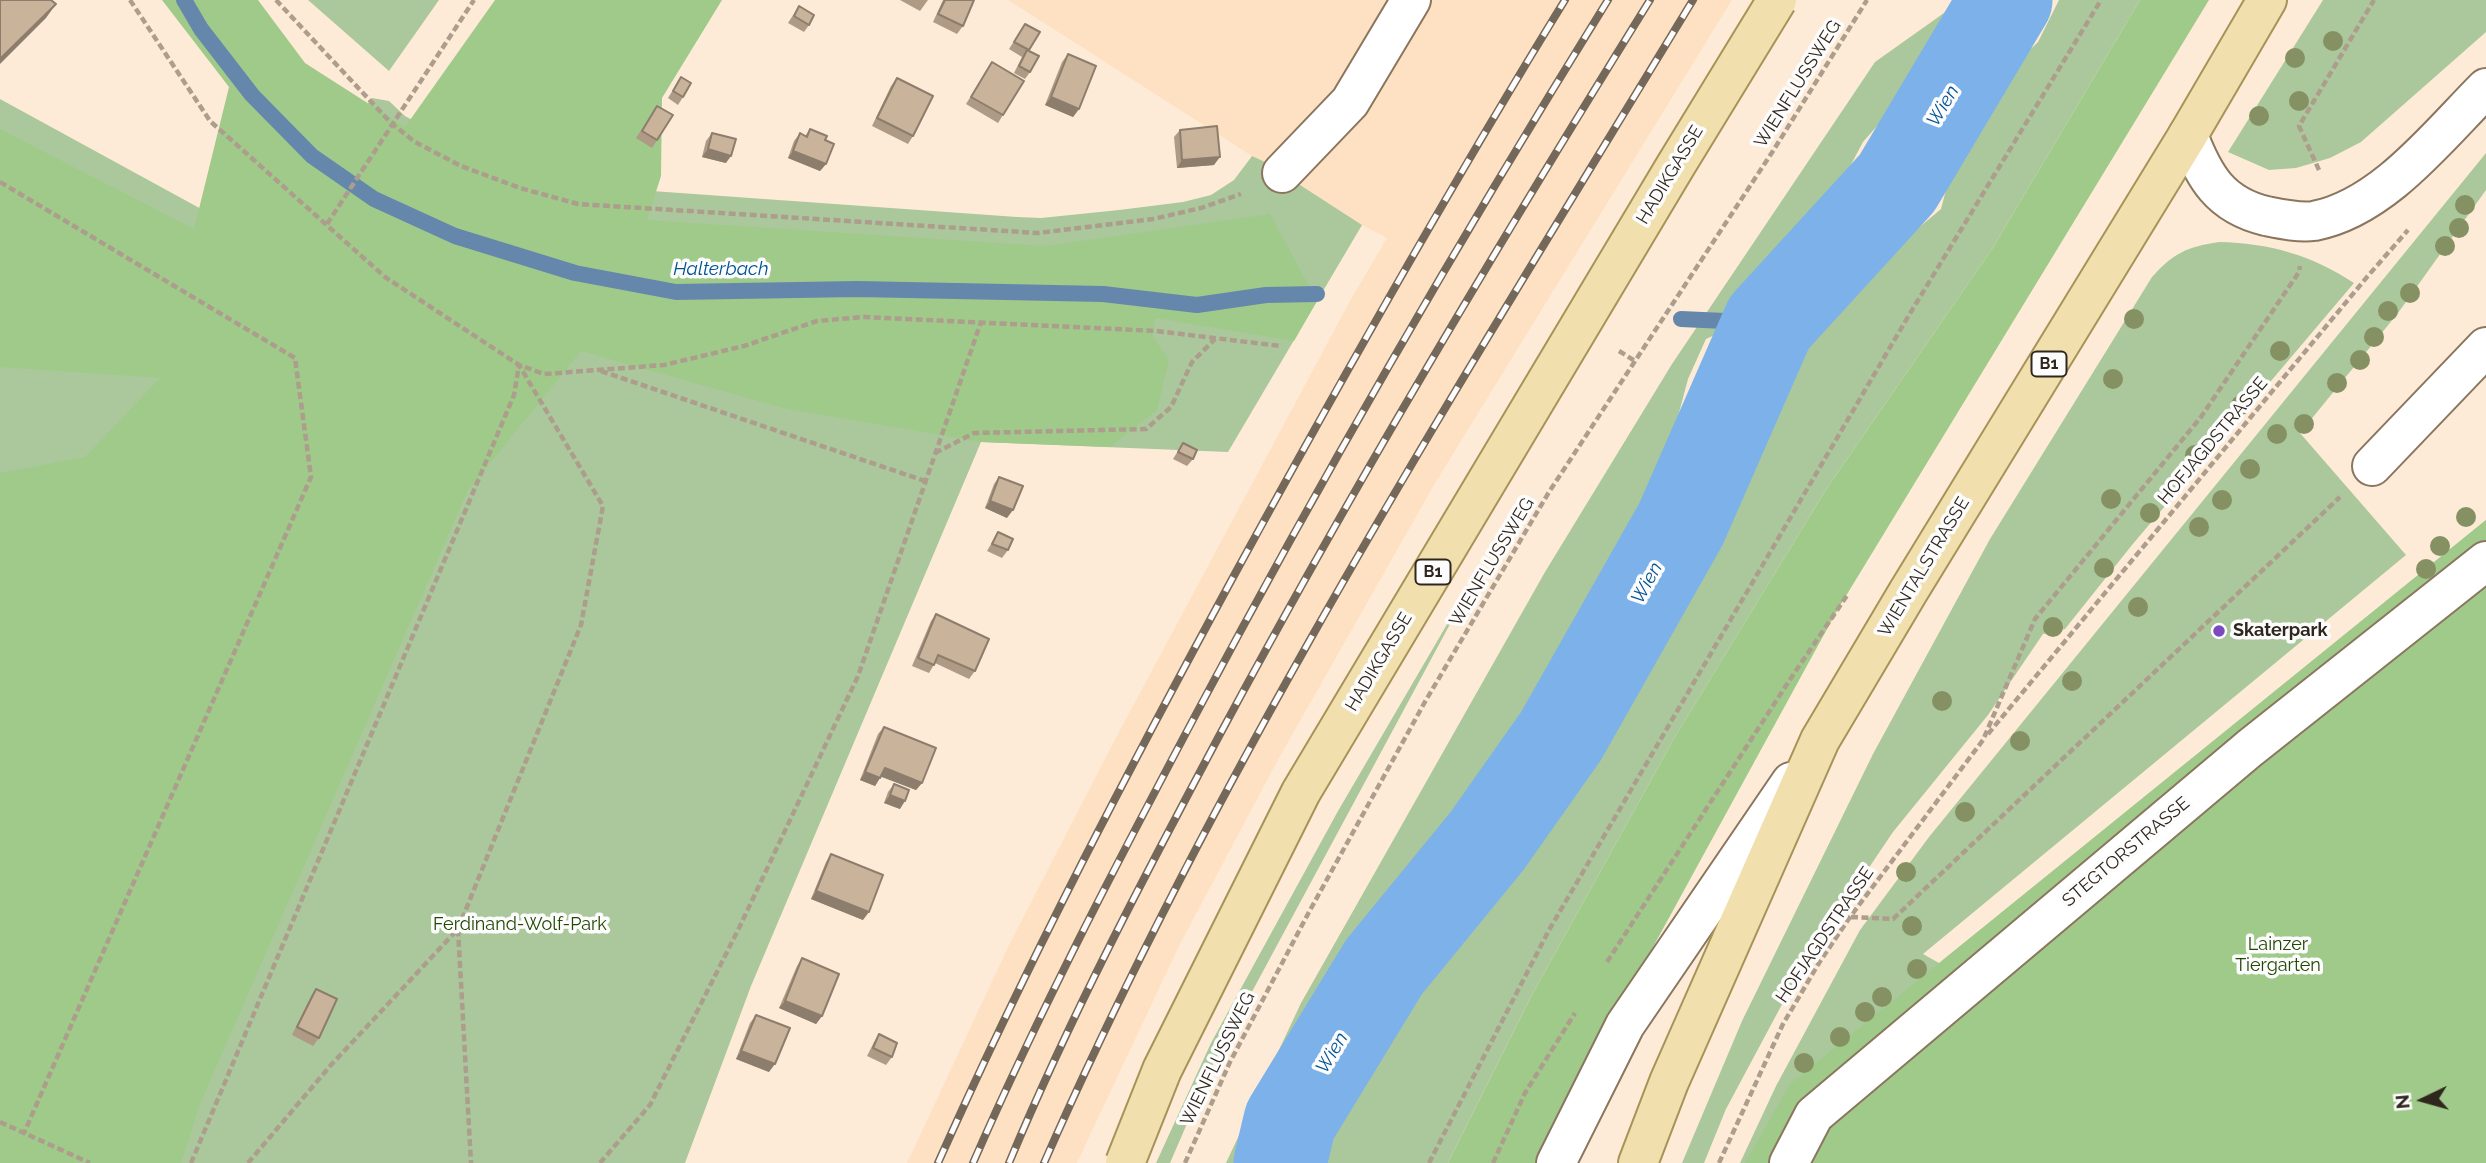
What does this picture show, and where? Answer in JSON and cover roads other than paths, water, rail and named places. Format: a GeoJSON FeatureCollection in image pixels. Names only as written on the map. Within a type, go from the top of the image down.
{"type":"FeatureCollection","features":[{"type":"Feature","properties":{"kind":"main road","name":"HADIKGASSE"},"geometry":{"type":"LineString","coordinates":[[1125,1163],[1162,1070],[1301,792],[1777,0]]}},
{"type":"Feature","properties":{"kind":"main road","name":"WIENTALSTRASSE"},"geometry":{"type":"LineString","coordinates":[[1637,1163],[1669,1083],[1820,740],[2189,135],[2267,0]]}},
{"type":"Feature","properties":{"kind":"street"},"geometry":{"type":"LineString","coordinates":[[1282,173],[1350,102],[1411,0]]}},
{"type":"Feature","properties":{"kind":"street"},"geometry":{"type":"LineString","coordinates":[[2189,135],[2207,178],[2226,199],[2255,213],[2280,219],[2312,221],[2336,215],[2362,203],[2392,181],[2486,88]]}},
{"type":"Feature","properties":{"kind":"street"},"geometry":{"type":"LineString","coordinates":[[2372,466],[2486,347]]}},
{"type":"Feature","properties":{"kind":"street","name":"STEGTORSTRASSE"},"geometry":{"type":"LineString","coordinates":[[1789,1163],[1814,1115],[2250,748],[2486,562]]}},
{"type":"Feature","properties":{"kind":"street"},"geometry":{"type":"LineString","coordinates":[[1556,1163],[1625,1025],[1820,740]]}},
{"type":"Feature","properties":{"kind":"waterway","name":"Halterbach"},"geometry":{"type":"LineString","coordinates":[[184,0],[201,29],[252,95],[312,156],[374,199],[455,236],[575,273],[676,292],[858,289],[1103,294],[1197,305],[1266,295],[1317,294]]}},
{"type":"Feature","properties":{"kind":"waterway","name":"Wien"},"geometry":{"type":"LineString","coordinates":[[1280,1163],[1290,1121],[1384,967],[1487,841],[1561,736],[1681,524],[1769,323],[1897,183],[2006,0]]}},
{"type":"Feature","properties":{"kind":"waterway","name":"Halterbach"},"geometry":{"type":"LineString","coordinates":[[1681,319],[1769,323]]}},
{"type":"Feature","properties":{"kind":"railway"},"geometry":{"type":"LineString","coordinates":[[938,1163],[1044,938],[1197,643],[1397,283],[1565,0]]}},
{"type":"Feature","properties":{"kind":"railway"},"geometry":{"type":"LineString","coordinates":[[973,1163],[1080,937],[1244,625],[1500,176],[1608,0]]}},
{"type":"Feature","properties":{"kind":"railway"},"geometry":{"type":"LineString","coordinates":[[1009,1163],[1109,948],[1269,644],[1428,365],[1650,0]]}},
{"type":"Feature","properties":{"kind":"railway"},"geometry":{"type":"LineString","coordinates":[[1044,1163],[1114,1012],[1267,716],[1434,427],[1693,0]]}},
{"type":"Feature","properties":{"kind":"place","name":"Skaterpark"},"geometry":{"type":"Point","coordinates":[2219,631]}},
{"type":"Feature","properties":{"kind":"park label","name":"Ferdinand-Wolf-Park"},"geometry":{"type":"Point","coordinates":[520,925]}},
{"type":"Feature","properties":{"kind":"park label","name":"Lainzer Tiergarten"},"geometry":{"type":"Point","coordinates":[2278,955]}}]}
